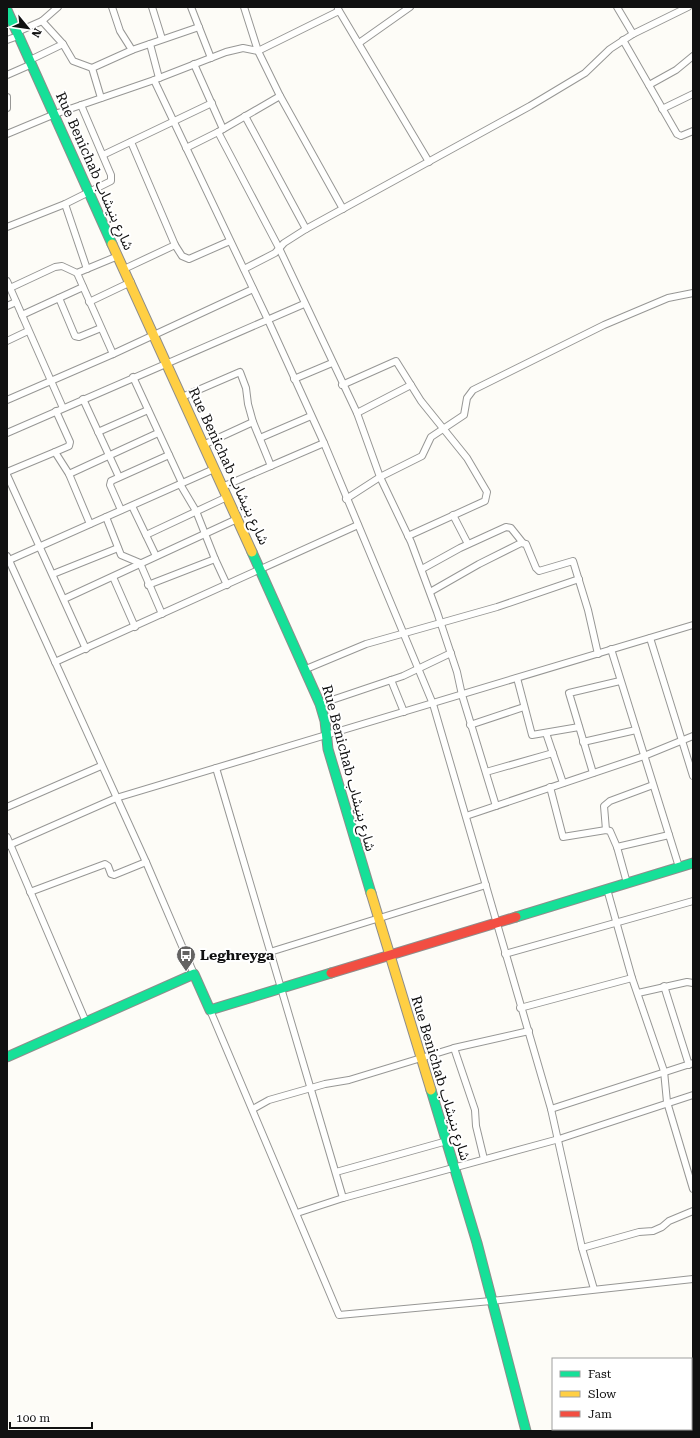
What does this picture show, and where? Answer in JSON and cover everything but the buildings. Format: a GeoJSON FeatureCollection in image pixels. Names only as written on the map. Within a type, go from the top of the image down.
{"type":"FeatureCollection","features":[{"type":"Feature","properties":{"kind":"street"},"geometry":{"type":"LineString","coordinates":[[7,40],[42,21],[58,7]]}},
{"type":"Feature","properties":{"kind":"street"},"geometry":{"type":"LineString","coordinates":[[112,7],[120,31],[132,50]]}},
{"type":"Feature","properties":{"kind":"street"},"geometry":{"type":"LineString","coordinates":[[152,7],[162,39]]}},
{"type":"Feature","properties":{"kind":"street"},"geometry":{"type":"LineString","coordinates":[[191,7],[211,58]]}},
{"type":"Feature","properties":{"kind":"street"},"geometry":{"type":"LineString","coordinates":[[244,7],[258,51],[280,96],[343,209]]}},
{"type":"Feature","properties":{"kind":"street"},"geometry":{"type":"LineString","coordinates":[[359,43],[410,7]]}},
{"type":"Feature","properties":{"kind":"street"},"geometry":{"type":"LineString","coordinates":[[617,7],[633,34]]}},
{"type":"Feature","properties":{"kind":"street"},"geometry":{"type":"LineString","coordinates":[[244,268],[272,254],[284,243],[306,229],[530,106],[584,73],[610,49],[623,40],[688,7]]}},
{"type":"Feature","properties":{"kind":"street"},"geometry":{"type":"LineString","coordinates":[[7,133],[55,114],[236,49],[243,48],[258,51],[338,9],[429,162]]}},
{"type":"Feature","properties":{"kind":"street","name":"Rue Benichab شارع بنيشاب"},"geometry":{"type":"LineString","coordinates":[[7,10],[55,114],[88,193],[131,282],[222,487],[261,569],[320,704],[325,721],[328,749],[378,919],[477,1243],[526,1431]]}},
{"type":"Feature","properties":{"kind":"street"},"geometry":{"type":"LineString","coordinates":[[42,21],[63,44],[73,61],[92,68],[132,50],[199,27]]}},
{"type":"Feature","properties":{"kind":"street"},"geometry":{"type":"LineString","coordinates":[[623,40],[679,136],[693,131]]}},
{"type":"Feature","properties":{"kind":"street"},"geometry":{"type":"LineString","coordinates":[[7,75],[63,44]]}},
{"type":"Feature","properties":{"kind":"street"},"geometry":{"type":"LineString","coordinates":[[150,44],[156,79],[174,122],[244,268],[324,443],[402,634],[433,704],[497,923],[520,1008],[559,1138],[582,1248],[594,1289]]}},
{"type":"Feature","properties":{"kind":"street"},"geometry":{"type":"LineString","coordinates":[[649,85],[676,70],[693,56]]}},
{"type":"Feature","properties":{"kind":"street"},"geometry":{"type":"LineString","coordinates":[[194,64],[212,103],[221,130],[279,248],[342,385],[357,412],[380,477],[422,569],[457,672],[470,725],[496,806]]}},
{"type":"Feature","properties":{"kind":"street"},"geometry":{"type":"LineString","coordinates":[[92,68],[101,98]]}},
{"type":"Feature","properties":{"kind":"street"},"geometry":{"type":"LineString","coordinates":[[662,109],[693,94]]}},
{"type":"Feature","properties":{"kind":"street"},"geometry":{"type":"LineString","coordinates":[[186,148],[280,96]]}},
{"type":"Feature","properties":{"kind":"street"},"geometry":{"type":"LineString","coordinates":[[7,97],[7,108]]}},
{"type":"Feature","properties":{"kind":"street"},"geometry":{"type":"LineString","coordinates":[[103,155],[212,103]]}},
{"type":"Feature","properties":{"kind":"street"},"geometry":{"type":"LineString","coordinates":[[7,227],[65,204],[108,184],[111,179],[103,155],[81,105]]}},
{"type":"Feature","properties":{"kind":"street"},"geometry":{"type":"LineString","coordinates":[[245,116],[306,229]]}},
{"type":"Feature","properties":{"kind":"street"},"geometry":{"type":"LineString","coordinates":[[131,142],[174,245],[182,256],[189,259],[230,241]]}},
{"type":"Feature","properties":{"kind":"street"},"geometry":{"type":"LineString","coordinates":[[65,204],[87,269]]}},
{"type":"Feature","properties":{"kind":"street"},"geometry":{"type":"LineString","coordinates":[[124,269],[174,245]]}},
{"type":"Feature","properties":{"kind":"street"},"geometry":{"type":"LineString","coordinates":[[76,273],[118,256]]}},
{"type":"Feature","properties":{"kind":"street"},"geometry":{"type":"LineString","coordinates":[[10,288],[55,267],[62,266],[76,273],[113,354]]}},
{"type":"Feature","properties":{"kind":"street"},"geometry":{"type":"LineString","coordinates":[[7,281],[63,408]]}},
{"type":"Feature","properties":{"kind":"street"},"geometry":{"type":"LineString","coordinates":[[89,302],[131,282]]}},
{"type":"Feature","properties":{"kind":"street"},"geometry":{"type":"LineString","coordinates":[[22,315],[83,287]]}},
{"type":"Feature","properties":{"kind":"street"},"geometry":{"type":"LineString","coordinates":[[7,400],[113,354],[253,289]]}},
{"type":"Feature","properties":{"kind":"street"},"geometry":{"type":"LineString","coordinates":[[346,499],[380,477],[422,456],[431,437],[464,415],[466,398],[473,390],[604,325],[668,298],[693,293]]}},
{"type":"Feature","properties":{"kind":"street"},"geometry":{"type":"LineString","coordinates":[[59,298],[75,336],[79,337],[101,328]]}},
{"type":"Feature","properties":{"kind":"street"},"geometry":{"type":"LineString","coordinates":[[7,306],[16,302]]}},
{"type":"Feature","properties":{"kind":"street"},"geometry":{"type":"LineString","coordinates":[[7,433],[167,362],[304,304]]}},
{"type":"Feature","properties":{"kind":"street"},"geometry":{"type":"LineString","coordinates":[[7,341],[28,331]]}},
{"type":"Feature","properties":{"kind":"street"},"geometry":{"type":"LineString","coordinates":[[342,385],[396,361],[421,401],[467,458],[487,492],[485,501],[408,536]]}},
{"type":"Feature","properties":{"kind":"street"},"geometry":{"type":"LineString","coordinates":[[294,379],[332,363]]}},
{"type":"Feature","properties":{"kind":"street"},"geometry":{"type":"LineString","coordinates":[[182,397],[240,372],[246,388],[248,404],[253,422],[272,466]]}},
{"type":"Feature","properties":{"kind":"street"},"geometry":{"type":"LineString","coordinates":[[133,377],[181,484],[196,511],[227,585]]}},
{"type":"Feature","properties":{"kind":"street"},"geometry":{"type":"LineString","coordinates":[[357,412],[411,385]]}},
{"type":"Feature","properties":{"kind":"street"},"geometry":{"type":"LineString","coordinates":[[83,399],[119,477]]}},
{"type":"Feature","properties":{"kind":"street"},"geometry":{"type":"LineString","coordinates":[[98,432],[148,410]]}},
{"type":"Feature","properties":{"kind":"street"},"geometry":{"type":"LineString","coordinates":[[56,411],[70,442],[69,446],[7,474],[86,649]]}},
{"type":"Feature","properties":{"kind":"street"},"geometry":{"type":"LineString","coordinates":[[260,438],[311,416]]}},
{"type":"Feature","properties":{"kind":"street"},"geometry":{"type":"LineString","coordinates":[[203,445],[253,422]]}},
{"type":"Feature","properties":{"kind":"street"},"geometry":{"type":"LineString","coordinates":[[69,474],[158,433]]}},
{"type":"Feature","properties":{"kind":"street"},"geometry":{"type":"LineString","coordinates":[[222,487],[324,443]]}},
{"type":"Feature","properties":{"kind":"street"},"geometry":{"type":"LineString","coordinates":[[55,452],[69,474],[90,524]]}},
{"type":"Feature","properties":{"kind":"street"},"geometry":{"type":"LineString","coordinates":[[121,510],[110,484],[111,481],[169,455]]}},
{"type":"Feature","properties":{"kind":"street"},"geometry":{"type":"LineString","coordinates":[[214,469],[8,559],[146,862],[253,1108],[339,1315],[492,1301],[693,1279]]}},
{"type":"Feature","properties":{"kind":"street"},"geometry":{"type":"LineString","coordinates":[[146,535],[227,497]]}},
{"type":"Feature","properties":{"kind":"street"},"geometry":{"type":"LineString","coordinates":[[132,506],[156,556]]}},
{"type":"Feature","properties":{"kind":"street"},"geometry":{"type":"LineString","coordinates":[[453,515],[468,544]]}},
{"type":"Feature","properties":{"kind":"street"},"geometry":{"type":"LineString","coordinates":[[106,517],[123,557],[140,563]]}},
{"type":"Feature","properties":{"kind":"street"},"geometry":{"type":"LineString","coordinates":[[64,599],[237,519]]}},
{"type":"Feature","properties":{"kind":"street"},"geometry":{"type":"LineString","coordinates":[[55,662],[358,526]]}},
{"type":"Feature","properties":{"kind":"street"},"geometry":{"type":"LineString","coordinates":[[422,569],[468,544],[509,527],[522,543],[526,544],[536,568],[539,571],[573,561],[598,654]]}},
{"type":"Feature","properties":{"kind":"street"},"geometry":{"type":"LineString","coordinates":[[430,592],[479,564],[522,543]]}},
{"type":"Feature","properties":{"kind":"street"},"geometry":{"type":"LineString","coordinates":[[53,574],[118,548]]}},
{"type":"Feature","properties":{"kind":"street"},"geometry":{"type":"LineString","coordinates":[[148,585],[215,559]]}},
{"type":"Feature","properties":{"kind":"street"},"geometry":{"type":"LineString","coordinates":[[140,563],[148,585],[162,614]]}},
{"type":"Feature","properties":{"kind":"street"},"geometry":{"type":"LineString","coordinates":[[113,577],[135,627]]}},
{"type":"Feature","properties":{"kind":"street"},"geometry":{"type":"LineString","coordinates":[[306,670],[366,644],[441,623],[579,579]]}},
{"type":"Feature","properties":{"kind":"street"},"geometry":{"type":"LineString","coordinates":[[9,845],[116,798],[693,625]]}},
{"type":"Feature","properties":{"kind":"street"},"geometry":{"type":"LineString","coordinates":[[650,638],[692,768],[693,776]]}},
{"type":"Feature","properties":{"kind":"street"},"geometry":{"type":"LineString","coordinates":[[611,649],[679,867]]}},
{"type":"Feature","properties":{"kind":"street"},"geometry":{"type":"LineString","coordinates":[[320,704],[391,680],[451,653]]}},
{"type":"Feature","properties":{"kind":"street"},"geometry":{"type":"LineString","coordinates":[[517,678],[532,735],[546,734],[579,727]]}},
{"type":"Feature","properties":{"kind":"street"},"geometry":{"type":"LineString","coordinates":[[391,680],[404,712]]}},
{"type":"Feature","properties":{"kind":"street"},"geometry":{"type":"LineString","coordinates":[[593,773],[569,693],[620,681]]}},
{"type":"Feature","properties":{"kind":"street"},"geometry":{"type":"LineString","coordinates":[[470,725],[524,707]]}},
{"type":"Feature","properties":{"kind":"street"},"geometry":{"type":"LineString","coordinates":[[583,742],[636,730]]}},
{"type":"Feature","properties":{"kind":"street"},"geometry":{"type":"LineString","coordinates":[[546,734],[563,783]]}},
{"type":"Feature","properties":{"kind":"street"},"geometry":{"type":"LineString","coordinates":[[466,816],[644,756],[693,736]]}},
{"type":"Feature","properties":{"kind":"street"},"geometry":{"type":"LineString","coordinates":[[486,772],[553,753]]}},
{"type":"Feature","properties":{"kind":"street"},"geometry":{"type":"LineString","coordinates":[[7,807],[102,766]]}},
{"type":"Feature","properties":{"kind":"street"},"geometry":{"type":"LineString","coordinates":[[216,768],[343,1198]]}},
{"type":"Feature","properties":{"kind":"street"},"geometry":{"type":"LineString","coordinates":[[606,830],[604,806],[610,801],[653,785]]}},
{"type":"Feature","properties":{"kind":"street"},"geometry":{"type":"LineString","coordinates":[[550,787],[563,837],[606,830],[611,833],[628,883]]}},
{"type":"Feature","properties":{"kind":"street"},"geometry":{"type":"LineString","coordinates":[[617,847],[669,835]]}},
{"type":"Feature","properties":{"kind":"street"},"geometry":{"type":"LineString","coordinates":[[7,837],[9,845],[86,1022]]}},
{"type":"Feature","properties":{"kind":"street"},"geometry":{"type":"LineString","coordinates":[[30,892],[105,864],[108,866],[112,875],[146,862]]}},
{"type":"Feature","properties":{"kind":"street"},"geometry":{"type":"LineString","coordinates":[[210,1010],[693,863]]}},
{"type":"Feature","properties":{"kind":"street"},"geometry":{"type":"LineString","coordinates":[[270,952],[486,885]]}},
{"type":"Feature","properties":{"kind":"street"},"geometry":{"type":"LineString","coordinates":[[607,889],[632,978],[664,1071],[667,1102],[693,1189]]}},
{"type":"Feature","properties":{"kind":"street"},"geometry":{"type":"LineString","coordinates":[[505,954],[693,901]]}},
{"type":"Feature","properties":{"kind":"street"},"geometry":{"type":"LineString","coordinates":[[7,1057],[194,974]]}},
{"type":"Feature","properties":{"kind":"street"},"geometry":{"type":"LineString","coordinates":[[520,1008],[632,978]]}},
{"type":"Feature","properties":{"kind":"street"},"geometry":{"type":"LineString","coordinates":[[638,993],[664,986],[688,982],[693,983]]}},
{"type":"Feature","properties":{"kind":"street"},"geometry":{"type":"LineString","coordinates":[[551,1109],[664,1071],[691,1064],[664,986]]}},
{"type":"Feature","properties":{"kind":"street"},"geometry":{"type":"LineString","coordinates":[[253,1108],[269,1100],[454,1048],[528,1031]]}},
{"type":"Feature","properties":{"kind":"street"},"geometry":{"type":"LineString","coordinates":[[454,1048],[475,1110],[476,1126],[484,1159]]}},
{"type":"Feature","properties":{"kind":"street"},"geometry":{"type":"LineString","coordinates":[[297,1213],[343,1198],[559,1138],[667,1102],[693,1095]]}},
{"type":"Feature","properties":{"kind":"street"},"geometry":{"type":"LineString","coordinates":[[336,1172],[447,1142]]}},
{"type":"Feature","properties":{"kind":"street"},"geometry":{"type":"LineString","coordinates":[[582,1248],[658,1229],[669,1221],[693,1211]]}},
{"type":"Feature","properties":{"kind":"traffic: fast"},"geometry":{"type":"LineString","coordinates":[[7,10],[112,244]]}},
{"type":"Feature","properties":{"kind":"traffic: fast"},"geometry":{"type":"LineString","coordinates":[[252,552],[320,704],[325,721],[328,749],[371,893]]}},
{"type":"Feature","properties":{"kind":"traffic: fast"},"geometry":{"type":"LineString","coordinates":[[516,917],[693,863]]}},
{"type":"Feature","properties":{"kind":"traffic: fast"},"geometry":{"type":"LineString","coordinates":[[7,1057],[194,974],[210,1010],[331,973]]}},
{"type":"Feature","properties":{"kind":"traffic: fast"},"geometry":{"type":"LineString","coordinates":[[431,1090],[477,1243],[526,1431]]}},
{"type":"Feature","properties":{"kind":"traffic: slow"},"geometry":{"type":"LineString","coordinates":[[112,244],[252,552]]}},
{"type":"Feature","properties":{"kind":"traffic: slow"},"geometry":{"type":"LineString","coordinates":[[371,893],[431,1090]]}},
{"type":"Feature","properties":{"kind":"traffic: jam"},"geometry":{"type":"LineString","coordinates":[[331,973],[516,917]]}},
{"type":"Feature","properties":{"kind":"place","name":"Leghreyga"},"geometry":{"type":"Point","coordinates":[186,972]}}]}
